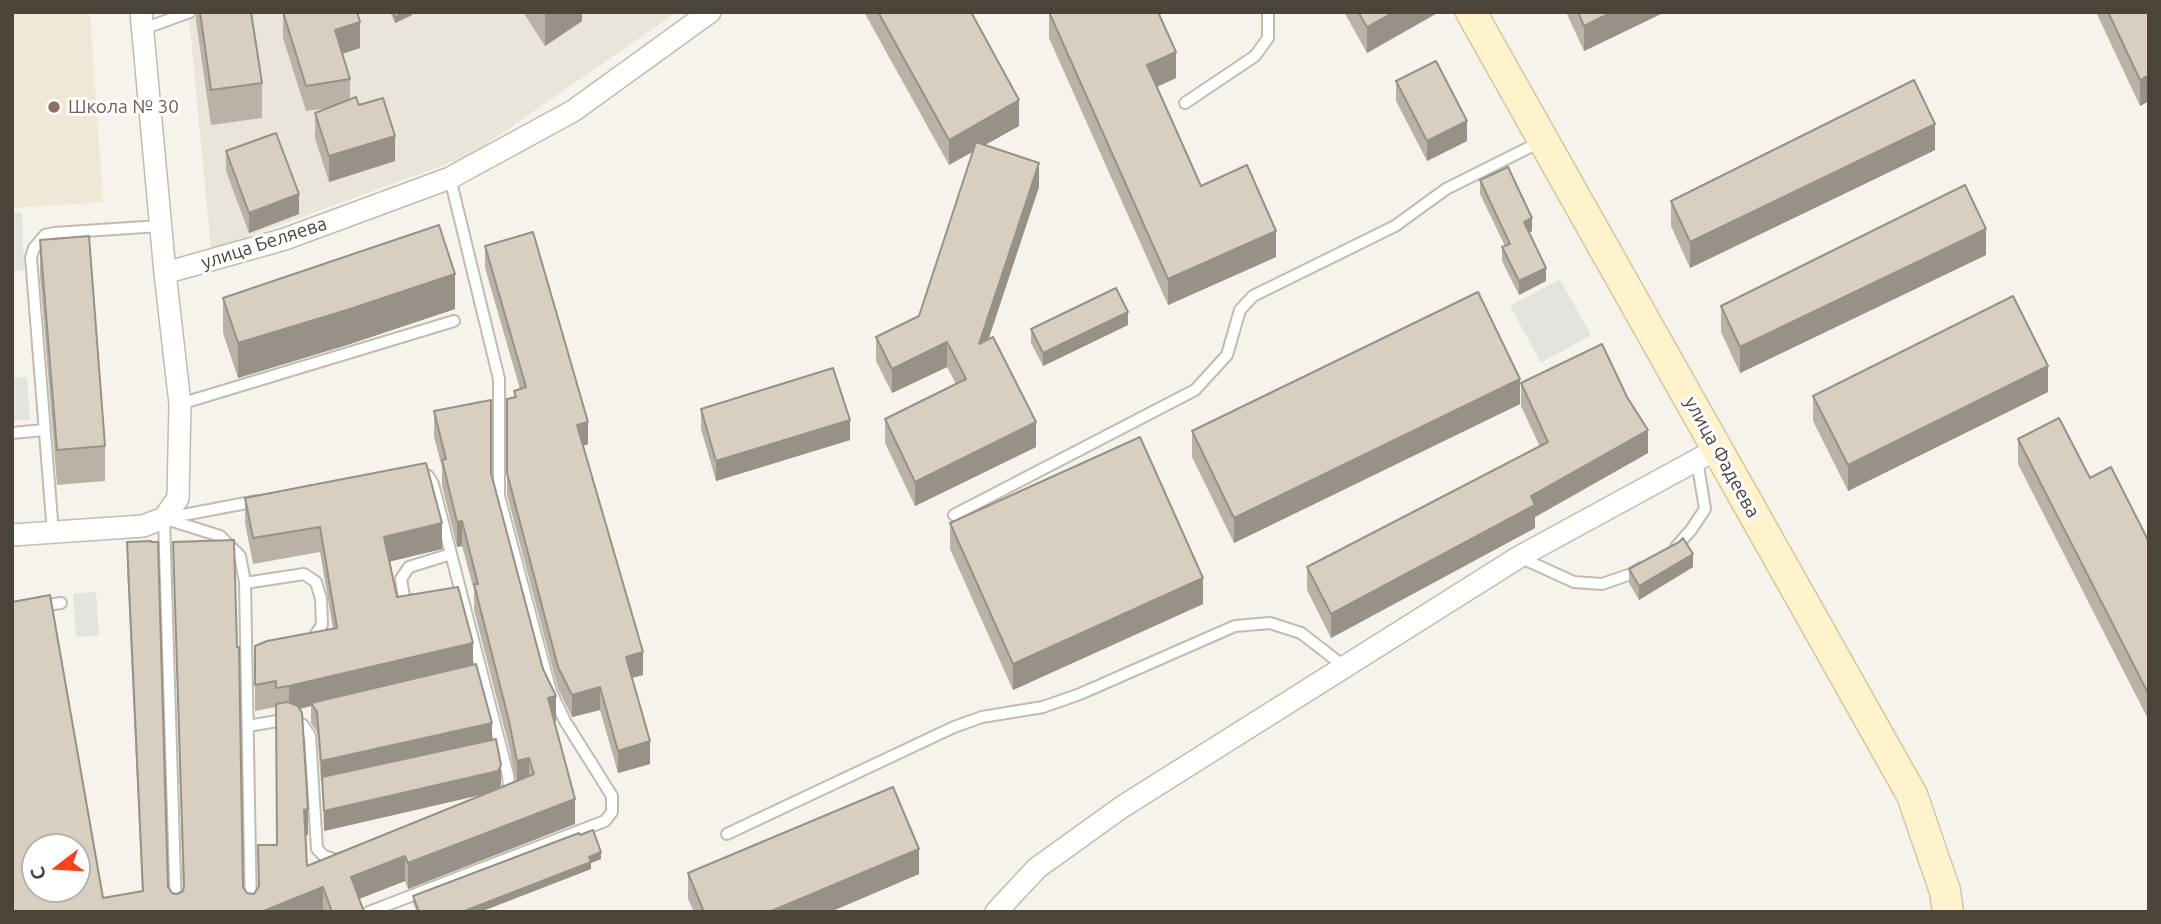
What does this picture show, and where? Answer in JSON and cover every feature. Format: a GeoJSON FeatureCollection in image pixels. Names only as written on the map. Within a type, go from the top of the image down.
{"type":"FeatureCollection","features":[{"type":"Feature","properties":{"kind":"main road","name":"улица Фадеева"},"geometry":{"type":"LineString","coordinates":[[1471,12],[1707,454],[1912,795],[1945,891],[1948,912]]}},
{"type":"Feature","properties":{"kind":"street","name":"улица Беляева"},"geometry":{"type":"LineString","coordinates":[[165,274],[285,239],[450,178],[573,111],[710,12]]}},
{"type":"Feature","properties":{"kind":"street"},"geometry":{"type":"LineString","coordinates":[[12,535],[143,526],[164,518],[178,498],[180,404],[160,226],[142,20]]}},
{"type":"Feature","properties":{"kind":"street"},"geometry":{"type":"LineString","coordinates":[[996,912],[1037,868],[1122,807],[1519,557],[1707,454]]}},
{"type":"Feature","properties":{"kind":"lane"},"geometry":{"type":"LineString","coordinates":[[142,20],[190,12]]}},
{"type":"Feature","properties":{"kind":"lane"},"geometry":{"type":"LineString","coordinates":[[1185,103],[1255,56],[1268,38],[1268,12]]}},
{"type":"Feature","properties":{"kind":"lane"},"geometry":{"type":"LineString","coordinates":[[954,515],[1195,390],[1227,355],[1240,310],[1253,296],[1395,226],[1446,189],[1542,141]]}},
{"type":"Feature","properties":{"kind":"lane"},"geometry":{"type":"LineString","coordinates":[[378,910],[605,821],[612,812],[612,796],[565,721],[551,692],[499,496],[499,379],[450,178]]}},
{"type":"Feature","properties":{"kind":"lane"},"geometry":{"type":"LineString","coordinates":[[53,533],[31,257],[34,248],[45,236],[54,233],[160,226]]}},
{"type":"Feature","properties":{"kind":"lane"},"geometry":{"type":"LineString","coordinates":[[180,404],[454,321]]}},
{"type":"Feature","properties":{"kind":"lane"},"geometry":{"type":"LineString","coordinates":[[12,433],[44,430]]}},
{"type":"Feature","properties":{"kind":"lane"},"geometry":{"type":"LineString","coordinates":[[1664,555],[1675,548],[1692,530],[1706,509],[1707,454]]}},
{"type":"Feature","properties":{"kind":"lane"},"geometry":{"type":"LineString","coordinates":[[406,475],[420,472],[428,476],[433,484],[451,554],[456,596],[482,675],[502,749],[509,787],[502,800],[489,805]]}},
{"type":"Feature","properties":{"kind":"lane"},"geometry":{"type":"LineString","coordinates":[[164,518],[272,499]]}},
{"type":"Feature","properties":{"kind":"lane"},"geometry":{"type":"LineString","coordinates":[[164,518],[220,536],[240,556],[245,583],[251,912]]}},
{"type":"Feature","properties":{"kind":"lane"},"geometry":{"type":"LineString","coordinates":[[164,518],[176,912]]}},
{"type":"Feature","properties":{"kind":"lane"},"geometry":{"type":"LineString","coordinates":[[423,604],[416,605],[404,597],[401,579],[409,566],[451,554]]}},
{"type":"Feature","properties":{"kind":"lane"},"geometry":{"type":"LineString","coordinates":[[1519,557],[1574,582],[1602,584],[1631,574],[1653,561]]}},
{"type":"Feature","properties":{"kind":"lane"},"geometry":{"type":"LineString","coordinates":[[245,583],[304,574],[316,582],[321,599],[322,625],[313,640],[296,648]]}},
{"type":"Feature","properties":{"kind":"lane"},"geometry":{"type":"LineString","coordinates":[[12,610],[61,603]]}},
{"type":"Feature","properties":{"kind":"lane"},"geometry":{"type":"LineString","coordinates":[[727,834],[954,727],[982,717],[1043,708],[1080,695],[1235,626],[1270,623],[1301,633],[1345,667]]}},
{"type":"Feature","properties":{"kind":"lane"},"geometry":{"type":"LineString","coordinates":[[246,666],[259,662]]}},
{"type":"Feature","properties":{"kind":"lane"},"geometry":{"type":"LineString","coordinates":[[469,678],[482,675]]}},
{"type":"Feature","properties":{"kind":"lane"},"geometry":{"type":"LineString","coordinates":[[248,726],[314,713]]}},
{"type":"Feature","properties":{"kind":"lane"},"geometry":{"type":"LineString","coordinates":[[289,719],[303,724],[310,736],[317,849],[324,856],[336,860],[349,855]]}},
{"type":"Feature","properties":{"kind":"lane"},"geometry":{"type":"LineString","coordinates":[[488,752],[502,749]]}},
{"type":"Feature","properties":{"kind":"lane"},"geometry":{"type":"LineString","coordinates":[[313,791],[327,788]]}},
{"type":"Feature","properties":{"kind":"shaded area","name":"Школа № 30"},"geometry":{"type":"Polygon","coordinates":[[[12,12],[90,12],[103,202],[12,208],[12,12]]]}},
{"type":"Feature","properties":{"kind":"shaded area"},"geometry":{"type":"Polygon","coordinates":[[[196,12],[677,12],[469,156],[211,250],[189,16],[196,12]]]}},
{"type":"Feature","properties":{"kind":"shaded area"},"geometry":{"type":"Polygon","coordinates":[[[12,213],[22,213],[24,270],[12,271],[12,213]]]}},
{"type":"Feature","properties":{"kind":"shaded area"},"geometry":{"type":"Polygon","coordinates":[[[1560,279],[1591,335],[1541,363],[1510,306],[1560,279]]]}},
{"type":"Feature","properties":{"kind":"shaded area"},"geometry":{"type":"Polygon","coordinates":[[[27,377],[30,420],[12,421],[12,378],[27,377]]]}},
{"type":"Feature","properties":{"kind":"shaded area"},"geometry":{"type":"Polygon","coordinates":[[[96,592],[99,636],[76,637],[73,594],[96,592]]]}},
{"type":"Feature","properties":{"kind":"building"},"geometry":{"type":"Polygon","coordinates":[[[200,12],[251,12],[262,83],[211,90],[200,12]]]}},
{"type":"Feature","properties":{"kind":"building"},"geometry":{"type":"Polygon","coordinates":[[[283,12],[357,12],[360,22],[335,30],[350,79],[306,86],[283,12]]]}},
{"type":"Feature","properties":{"kind":"building"},"geometry":{"type":"Polygon","coordinates":[[[878,12],[971,12],[1019,100],[949,140],[878,12]]]}},
{"type":"Feature","properties":{"kind":"building"},"geometry":{"type":"Polygon","coordinates":[[[1049,12],[1158,12],[1176,52],[1147,65],[1201,186],[1247,165],[1276,231],[1168,279],[1049,12]]]}},
{"type":"Feature","properties":{"kind":"building"},"geometry":{"type":"Polygon","coordinates":[[[1358,12],[1394,12],[1367,27],[1358,12]]]}},
{"type":"Feature","properties":{"kind":"building"},"geometry":{"type":"Polygon","coordinates":[[[1578,12],[1612,12],[1584,26],[1578,12]]]}},
{"type":"Feature","properties":{"kind":"building"},"geometry":{"type":"Polygon","coordinates":[[[2108,12],[2149,12],[2149,75],[2140,80],[2108,12]]]}},
{"type":"Feature","properties":{"kind":"building"},"geometry":{"type":"Polygon","coordinates":[[[1436,61],[1467,121],[1427,141],[1396,81],[1436,61]]]}},
{"type":"Feature","properties":{"kind":"building"},"geometry":{"type":"Polygon","coordinates":[[[1914,80],[1935,124],[1690,242],[1671,201],[1914,80]]]}},
{"type":"Feature","properties":{"kind":"building"},"geometry":{"type":"Polygon","coordinates":[[[356,97],[359,105],[383,98],[395,136],[329,156],[315,113],[356,97]]]}},
{"type":"Feature","properties":{"kind":"building"},"geometry":{"type":"Polygon","coordinates":[[[276,133],[299,194],[249,213],[226,151],[276,133]]]}},
{"type":"Feature","properties":{"kind":"building"},"geometry":{"type":"Polygon","coordinates":[[[976,142],[1039,163],[979,344],[993,337],[1036,422],[915,482],[885,419],[966,379],[947,342],[892,369],[876,337],[919,316],[976,142]]]}},
{"type":"Feature","properties":{"kind":"building"},"geometry":{"type":"Polygon","coordinates":[[[1508,167],[1532,218],[1524,222],[1546,268],[1519,281],[1502,247],[1510,244],[1480,180],[1508,167]]]}},
{"type":"Feature","properties":{"kind":"building"},"geometry":{"type":"Polygon","coordinates":[[[1965,185],[1986,229],[1740,347],[1721,306],[1965,185]]]}},
{"type":"Feature","properties":{"kind":"building"},"geometry":{"type":"Polygon","coordinates":[[[439,225],[455,274],[238,343],[223,298],[439,225]]]}},
{"type":"Feature","properties":{"kind":"building"},"geometry":{"type":"Polygon","coordinates":[[[533,232],[588,422],[577,425],[643,652],[626,657],[650,741],[618,751],[600,687],[572,695],[558,667],[507,473],[507,399],[516,397],[514,391],[526,387],[485,246],[533,232]]]}},
{"type":"Feature","properties":{"kind":"building"},"geometry":{"type":"Polygon","coordinates":[[[89,236],[105,446],[57,450],[40,240],[89,236]]]}},
{"type":"Feature","properties":{"kind":"building"},"geometry":{"type":"Polygon","coordinates":[[[1116,288],[1128,312],[1043,353],[1031,329],[1116,288]]]}},
{"type":"Feature","properties":{"kind":"building"},"geometry":{"type":"Polygon","coordinates":[[[1478,292],[1520,379],[1234,518],[1192,431],[1478,292]]]}},
{"type":"Feature","properties":{"kind":"building"},"geometry":{"type":"Polygon","coordinates":[[[2013,296],[2048,366],[1848,465],[1813,396],[2013,296]]]}},
{"type":"Feature","properties":{"kind":"building"},"geometry":{"type":"Polygon","coordinates":[[[1602,344],[1627,397],[1648,430],[1531,496],[1535,505],[1331,614],[1307,567],[1548,442],[1521,383],[1602,344]]]}},
{"type":"Feature","properties":{"kind":"building"},"geometry":{"type":"Polygon","coordinates":[[[833,368],[850,420],[716,461],[701,409],[833,368]]]}},
{"type":"Feature","properties":{"kind":"building"},"geometry":{"type":"Polygon","coordinates":[[[491,400],[491,473],[543,669],[556,696],[548,698],[575,799],[408,863],[405,856],[351,877],[364,912],[332,912],[323,887],[261,912],[12,912],[12,602],[50,595],[103,898],[143,891],[127,542],[158,542],[168,887],[172,893],[183,891],[184,886],[173,542],[234,540],[239,647],[243,887],[247,893],[254,894],[259,886],[258,845],[277,845],[276,704],[288,702],[298,706],[302,713],[308,809],[304,810],[307,866],[534,774],[529,758],[517,761],[474,584],[478,584],[462,521],[457,522],[442,460],[446,459],[434,411],[491,400]]]}},
{"type":"Feature","properties":{"kind":"building"},"geometry":{"type":"Polygon","coordinates":[[[2059,418],[2090,478],[2111,467],[2149,542],[2149,695],[2018,439],[2059,418]]]}},
{"type":"Feature","properties":{"kind":"building"},"geometry":{"type":"Polygon","coordinates":[[[1140,437],[1203,578],[1013,664],[950,523],[1140,437]]]}},
{"type":"Feature","properties":{"kind":"building"},"geometry":{"type":"Polygon","coordinates":[[[426,463],[442,523],[384,537],[397,597],[458,587],[473,643],[289,686],[276,688],[276,681],[255,685],[255,646],[267,641],[337,628],[320,527],[253,538],[245,498],[426,463]]]}},
{"type":"Feature","properties":{"kind":"building"},"geometry":{"type":"Polygon","coordinates":[[[1683,538],[1693,554],[1639,586],[1629,569],[1683,538]]]}},
{"type":"Feature","properties":{"kind":"building"},"geometry":{"type":"Polygon","coordinates":[[[476,664],[492,723],[321,761],[317,712],[311,703],[476,664]]]}},
{"type":"Feature","properties":{"kind":"building"},"geometry":{"type":"Polygon","coordinates":[[[496,739],[501,765],[498,771],[324,811],[322,777],[496,739]]]}},
{"type":"Feature","properties":{"kind":"building"},"geometry":{"type":"Polygon","coordinates":[[[893,787],[919,849],[769,912],[704,912],[688,873],[893,787]]]}},
{"type":"Feature","properties":{"kind":"building"},"geometry":{"type":"Polygon","coordinates":[[[593,830],[601,852],[589,857],[591,862],[462,912],[419,912],[413,896],[593,830]]]}},
{"type":"Feature","properties":{"kind":"place","name":"Школа № 30"},"geometry":{"type":"Point","coordinates":[54,107]}}]}
